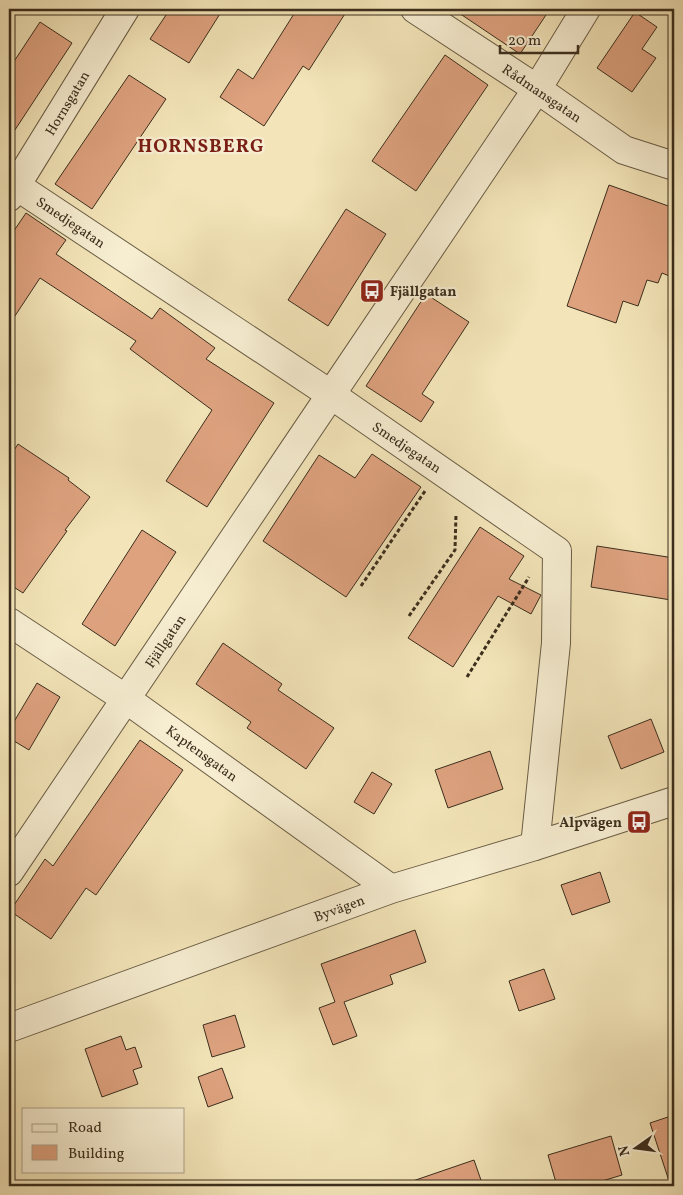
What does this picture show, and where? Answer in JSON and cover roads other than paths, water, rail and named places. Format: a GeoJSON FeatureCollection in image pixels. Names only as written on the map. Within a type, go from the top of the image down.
{"type":"FeatureCollection","features":[{"type":"Feature","properties":{"kind":"street","name":"Hornsgatan"},"geometry":{"type":"LineString","coordinates":[[11,188],[125,9]]}},
{"type":"Feature","properties":{"kind":"street","name":"Rådmansgatan"},"geometry":{"type":"LineString","coordinates":[[415,9],[537,89],[624,150],[674,166]]}},
{"type":"Feature","properties":{"kind":"street","name":"Fjällgatan"},"geometry":{"type":"LineString","coordinates":[[9,872],[537,89],[586,9]]}},
{"type":"Feature","properties":{"kind":"street","name":"Smedjegatan"},"geometry":{"type":"LineString","coordinates":[[11,188],[330,394],[557,550],[556,643],[535,846]]}},
{"type":"Feature","properties":{"kind":"street","name":"Kaptensgatan"},"geometry":{"type":"LineString","coordinates":[[9,622],[126,699],[391,889]]}},
{"type":"Feature","properties":{"kind":"street","name":"Byvägen"},"geometry":{"type":"LineString","coordinates":[[9,1028],[391,889],[535,846],[674,800]]}},
{"type":"Feature","properties":{"kind":"place","name":"Fjällgatan"},"geometry":{"type":"Point","coordinates":[372,291]}},
{"type":"Feature","properties":{"kind":"place","name":"Alpvägen"},"geometry":{"type":"Point","coordinates":[639,822]}},
{"type":"Feature","properties":{"kind":"district","name":"HORNSBERG"},"geometry":{"type":"Point","coordinates":[201,145]}}]}
